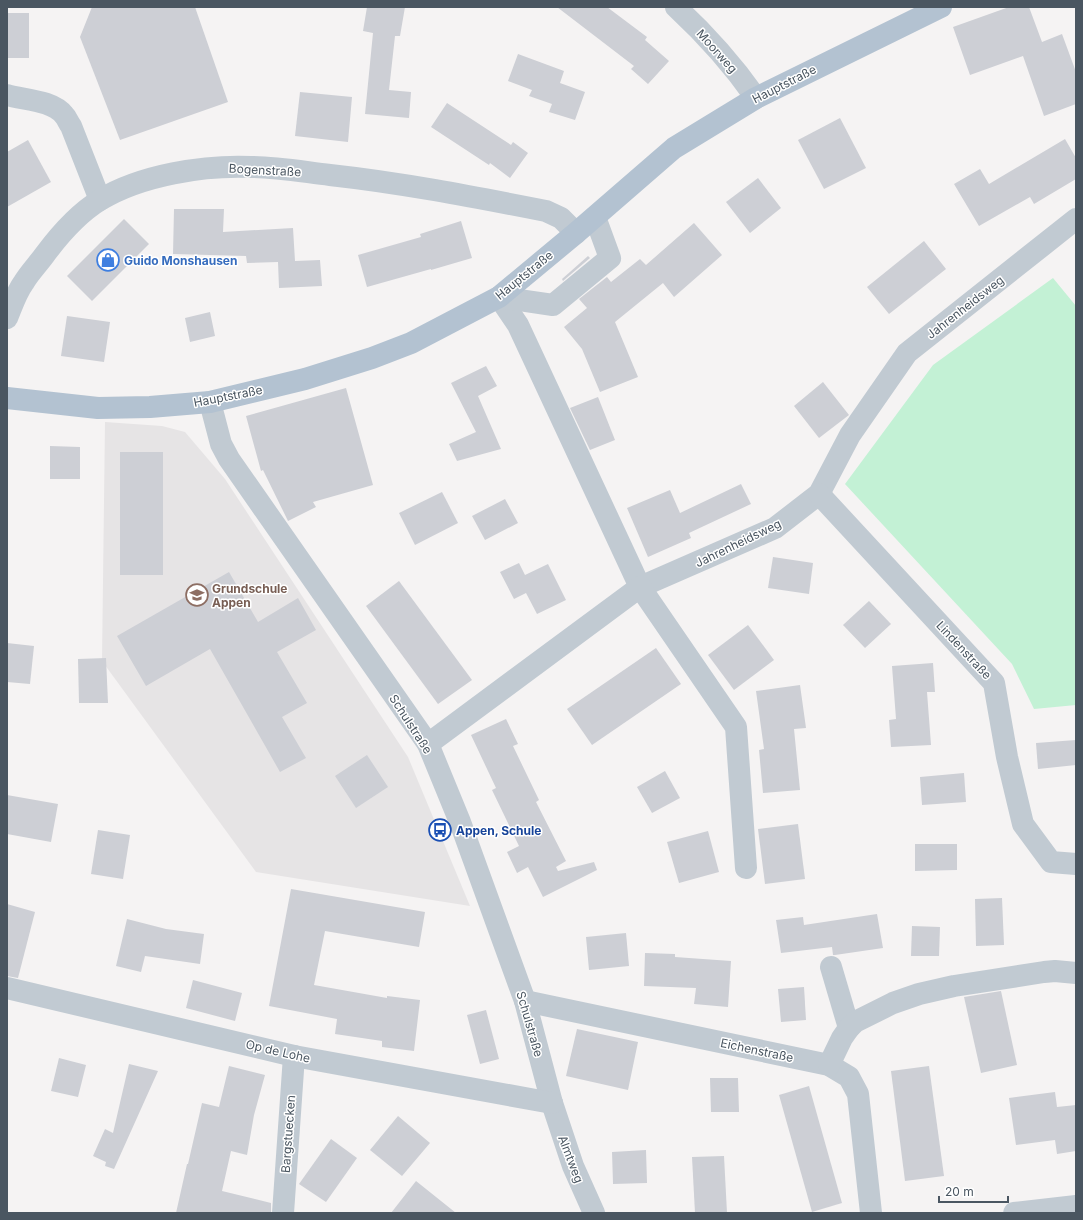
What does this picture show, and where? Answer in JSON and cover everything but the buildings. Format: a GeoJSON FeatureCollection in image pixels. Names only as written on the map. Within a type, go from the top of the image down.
{"type":"FeatureCollection","features":[{"type":"Feature","properties":{"kind":"main road","name":"Hauptstraße"},"geometry":{"type":"LineString","coordinates":[[7,398],[98,408],[150,407],[210,402],[305,379],[372,358],[412,343],[499,297],[674,148],[756,98],[941,7]]}},
{"type":"Feature","properties":{"kind":"street","name":"Moorweg"},"geometry":{"type":"LineString","coordinates":[[676,7],[724,56],[756,98]]}},
{"type":"Feature","properties":{"kind":"street"},"geometry":{"type":"LineString","coordinates":[[7,95],[51,105],[64,115],[73,132],[100,200]]}},
{"type":"Feature","properties":{"kind":"street","name":"Bogenstraße"},"geometry":{"type":"LineString","coordinates":[[7,318],[14,299],[24,282],[57,239],[71,224],[100,200],[139,183],[192,170],[251,167],[380,180],[546,211],[561,218],[576,233]]}},
{"type":"Feature","properties":{"kind":"street"},"geometry":{"type":"LineString","coordinates":[[499,297],[553,305],[610,258],[595,216]]}},
{"type":"Feature","properties":{"kind":"street","name":"Jahrenheidsweg"},"geometry":{"type":"LineString","coordinates":[[428,744],[640,587],[775,528],[819,494],[850,435],[907,353],[1076,219]]}},
{"type":"Feature","properties":{"kind":"street"},"geometry":{"type":"LineString","coordinates":[[499,297],[518,325],[640,587],[736,728],[746,868]]}},
{"type":"Feature","properties":{"kind":"street","name":"Schulstraße"},"geometry":{"type":"LineString","coordinates":[[210,402],[221,444],[229,459],[428,744],[460,822],[525,1001],[552,1103]]}},
{"type":"Feature","properties":{"kind":"street","name":"Lindenstraße"},"geometry":{"type":"LineString","coordinates":[[819,494],[994,683],[1007,757],[1023,824],[1051,862],[1076,864]]}},
{"type":"Feature","properties":{"kind":"street"},"geometry":{"type":"LineString","coordinates":[[831,967],[849,1028]]}},
{"type":"Feature","properties":{"kind":"street"},"geometry":{"type":"LineString","coordinates":[[829,1065],[849,1028],[855,1022],[906,998],[954,986],[1044,972],[1063,971],[1076,973]]}},
{"type":"Feature","properties":{"kind":"street","name":"Op de Lohe"},"geometry":{"type":"LineString","coordinates":[[7,988],[294,1056],[552,1103]]}},
{"type":"Feature","properties":{"kind":"street","name":"Eichenstraße"},"geometry":{"type":"LineString","coordinates":[[525,1001],[829,1065],[849,1077],[858,1094],[872,1213]]}},
{"type":"Feature","properties":{"kind":"street","name":"Bargstuecken"},"geometry":{"type":"LineString","coordinates":[[283,1213],[294,1056]]}},
{"type":"Feature","properties":{"kind":"street","name":"Almtweg"},"geometry":{"type":"LineString","coordinates":[[552,1103],[573,1166],[594,1213]]}},
{"type":"Feature","properties":{"kind":"street"},"geometry":{"type":"LineString","coordinates":[[1014,1213],[1076,1206]]}},
{"type":"Feature","properties":{"kind":"shaded area"},"geometry":{"type":"Polygon","coordinates":[[[105,422],[162,426],[185,432],[225,479],[408,757],[470,906],[256,872],[102,661],[105,422]]]}},
{"type":"Feature","properties":{"kind":"green space"},"geometry":{"type":"Polygon","coordinates":[[[1053,278],[1076,306],[1076,705],[1034,709],[1012,664],[845,484],[933,365],[1053,278]]]}},
{"type":"Feature","properties":{"kind":"place","name":"Guido Monshausen"},"geometry":{"type":"Point","coordinates":[108,260]}},
{"type":"Feature","properties":{"kind":"place","name":"Grundschule Appen"},"geometry":{"type":"Point","coordinates":[197,595]}},
{"type":"Feature","properties":{"kind":"place","name":"Appen, Schule"},"geometry":{"type":"Point","coordinates":[440,830]}}]}
